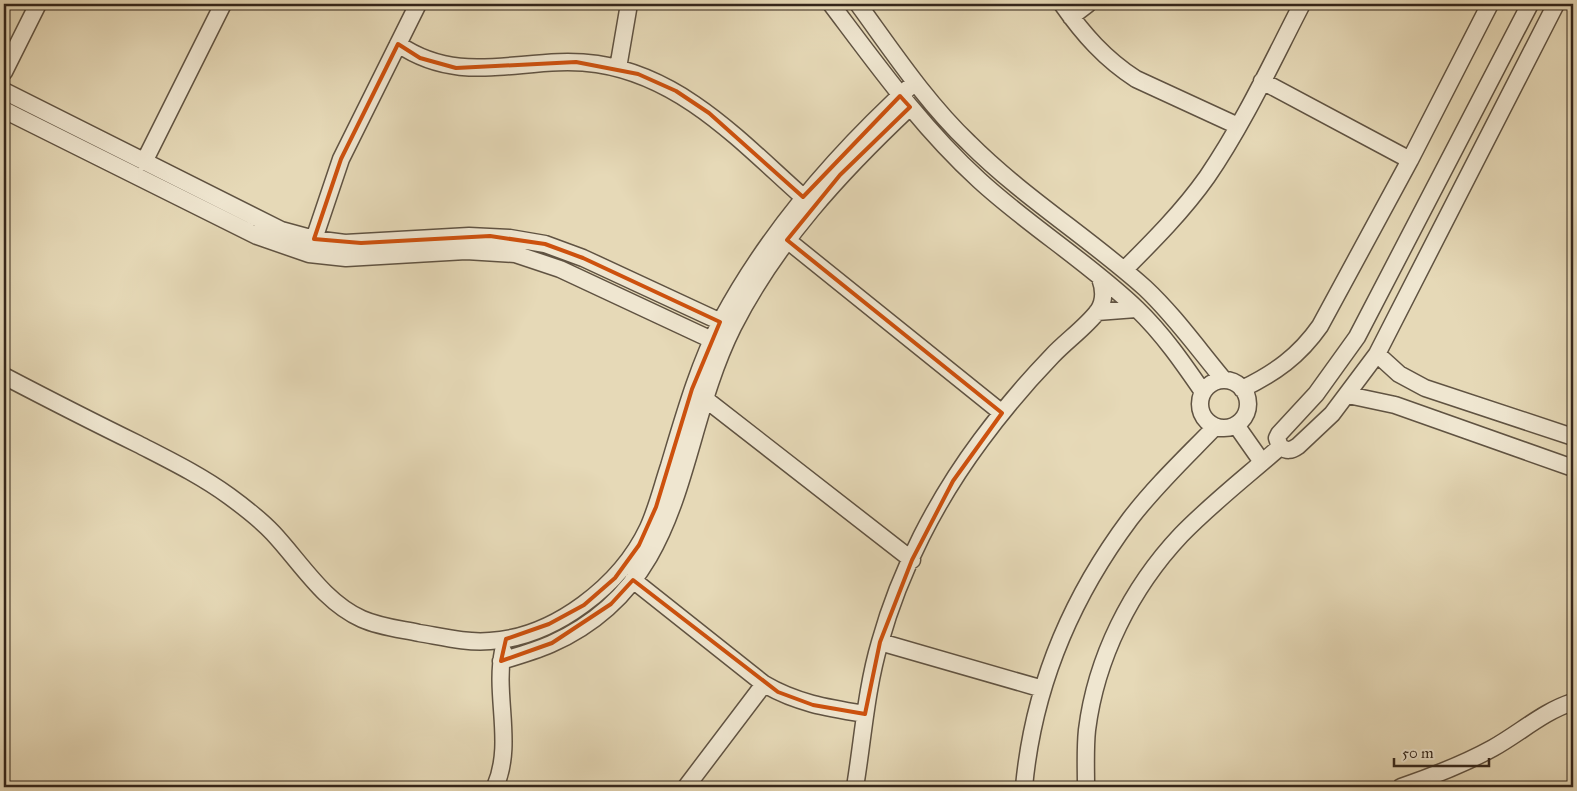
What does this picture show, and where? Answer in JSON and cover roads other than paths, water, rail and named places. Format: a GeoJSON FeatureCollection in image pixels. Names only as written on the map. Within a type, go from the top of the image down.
{"type":"FeatureCollection","features":[{"type":"Feature","properties":{"kind":"street"},"geometry":{"type":"LineString","coordinates":[[4,72],[38,4]]}},
{"type":"Feature","properties":{"kind":"street"},"geometry":{"type":"LineString","coordinates":[[144,162],[223,4]]}},
{"type":"Feature","properties":{"kind":"street"},"geometry":{"type":"LineString","coordinates":[[314,239],[341,159],[418,4]]}},
{"type":"Feature","properties":{"kind":"street"},"geometry":{"type":"LineString","coordinates":[[618,68],[629,4]]}},
{"type":"Feature","properties":{"kind":"street"},"geometry":{"type":"LineString","coordinates":[[831,4],[905,102],[936,138],[980,181],[1136,309],[1171,348],[1204,392]]}},
{"type":"Feature","properties":{"kind":"street"},"geometry":{"type":"LineString","coordinates":[[858,4],[915,82],[949,122],[991,164],[1124,270],[1166,310],[1224,380]]}},
{"type":"Feature","properties":{"kind":"street"},"geometry":{"type":"LineString","coordinates":[[1088,4],[1067,10],[1093,45],[1120,69],[1136,79],[1238,126]]}},
{"type":"Feature","properties":{"kind":"street"},"geometry":{"type":"LineString","coordinates":[[1124,270],[1186,203],[1206,177],[1238,126],[1302,4]]}},
{"type":"Feature","properties":{"kind":"street"},"geometry":{"type":"LineString","coordinates":[[1242,389],[1283,366],[1312,337],[1410,160],[1490,4]]}},
{"type":"Feature","properties":{"kind":"street"},"geometry":{"type":"LineString","coordinates":[[1280,447],[1279,434],[1330,376],[1370,316],[1530,4]]}},
{"type":"Feature","properties":{"kind":"street"},"geometry":{"type":"LineString","coordinates":[[1280,447],[1286,450],[1293,450],[1318,428],[1348,395],[1377,354],[1556,4]]}},
{"type":"Feature","properties":{"kind":"street"},"geometry":{"type":"LineString","coordinates":[[398,44],[427,60],[456,68],[576,62],[618,68],[657,82],[693,101],[803,197]]}},
{"type":"Feature","properties":{"kind":"street"},"geometry":{"type":"LineString","coordinates":[[1262,81],[1410,160]]}},
{"type":"Feature","properties":{"kind":"street"},"geometry":{"type":"LineString","coordinates":[[501,661],[552,643],[573,632],[611,604],[647,562],[672,511],[704,398],[734,325],[758,282],[787,240],[905,102],[915,82]]}},
{"type":"Feature","properties":{"kind":"street"},"geometry":{"type":"LineString","coordinates":[[4,91],[266,223],[314,239],[361,243],[476,236],[536,243],[583,258],[720,322]]}},
{"type":"Feature","properties":{"kind":"street"},"geometry":{"type":"LineString","coordinates":[[4,376],[186,469],[226,494],[272,532],[334,601],[358,617],[383,626],[456,640],[481,642],[506,639],[549,624],[584,605],[600,592],[628,562],[642,539],[656,507],[692,389],[720,322],[764,250],[803,197],[905,102]]}},
{"type":"Feature","properties":{"kind":"street"},"geometry":{"type":"LineString","coordinates":[[4,110],[257,236],[291,250],[346,258],[466,251],[515,254],[560,269],[712,340]]}},
{"type":"Feature","properties":{"kind":"street"},"geometry":{"type":"LineString","coordinates":[[787,240],[1002,413]]}},
{"type":"Feature","properties":{"kind":"street"},"geometry":{"type":"LineString","coordinates":[[856,787],[865,714],[880,642],[912,560],[953,481],[1002,413],[1052,356],[1097,312],[1103,298],[1100,278]]}},
{"type":"Feature","properties":{"kind":"street"},"geometry":{"type":"LineString","coordinates":[[1097,312],[1136,309]]}},
{"type":"Feature","properties":{"kind":"street"},"geometry":{"type":"LineString","coordinates":[[1377,354],[1399,374],[1425,388],[1573,437]]}},
{"type":"Feature","properties":{"kind":"street"},"geometry":{"type":"LineString","coordinates":[[1224,380],[1231,381],[1242,389],[1248,401],[1247,408],[1241,421],[1236,425],[1229,428],[1215,427],[1204,418],[1201,412],[1201,398],[1212,384],[1224,380]]}},
{"type":"Feature","properties":{"kind":"street"},"geometry":{"type":"LineString","coordinates":[[1348,395],[1390,403],[1573,468]]}},
{"type":"Feature","properties":{"kind":"street"},"geometry":{"type":"LineString","coordinates":[[704,398],[912,560]]}},
{"type":"Feature","properties":{"kind":"street"},"geometry":{"type":"LineString","coordinates":[[1236,425],[1262,462]]}},
{"type":"Feature","properties":{"kind":"street"},"geometry":{"type":"LineString","coordinates":[[1024,787],[1031,739],[1043,689],[1061,638],[1075,608],[1108,551],[1156,487],[1215,427]]}},
{"type":"Feature","properties":{"kind":"street"},"geometry":{"type":"LineString","coordinates":[[1086,787],[1086,740],[1091,707],[1104,659],[1124,614],[1150,572],[1182,534],[1280,447]]}},
{"type":"Feature","properties":{"kind":"street"},"geometry":{"type":"LineString","coordinates":[[633,580],[764,684],[801,702],[865,714]]}},
{"type":"Feature","properties":{"kind":"street"},"geometry":{"type":"LineString","coordinates":[[502,785],[501,661],[506,639]]}},
{"type":"Feature","properties":{"kind":"street"},"geometry":{"type":"LineString","coordinates":[[880,642],[1043,689]]}},
{"type":"Feature","properties":{"kind":"street"},"geometry":{"type":"LineString","coordinates":[[686,787],[764,684]]}},
{"type":"Feature","properties":{"kind":"street"},"geometry":{"type":"LineString","coordinates":[[1401,787],[1469,760],[1513,736],[1554,710],[1573,702]]}}]}
